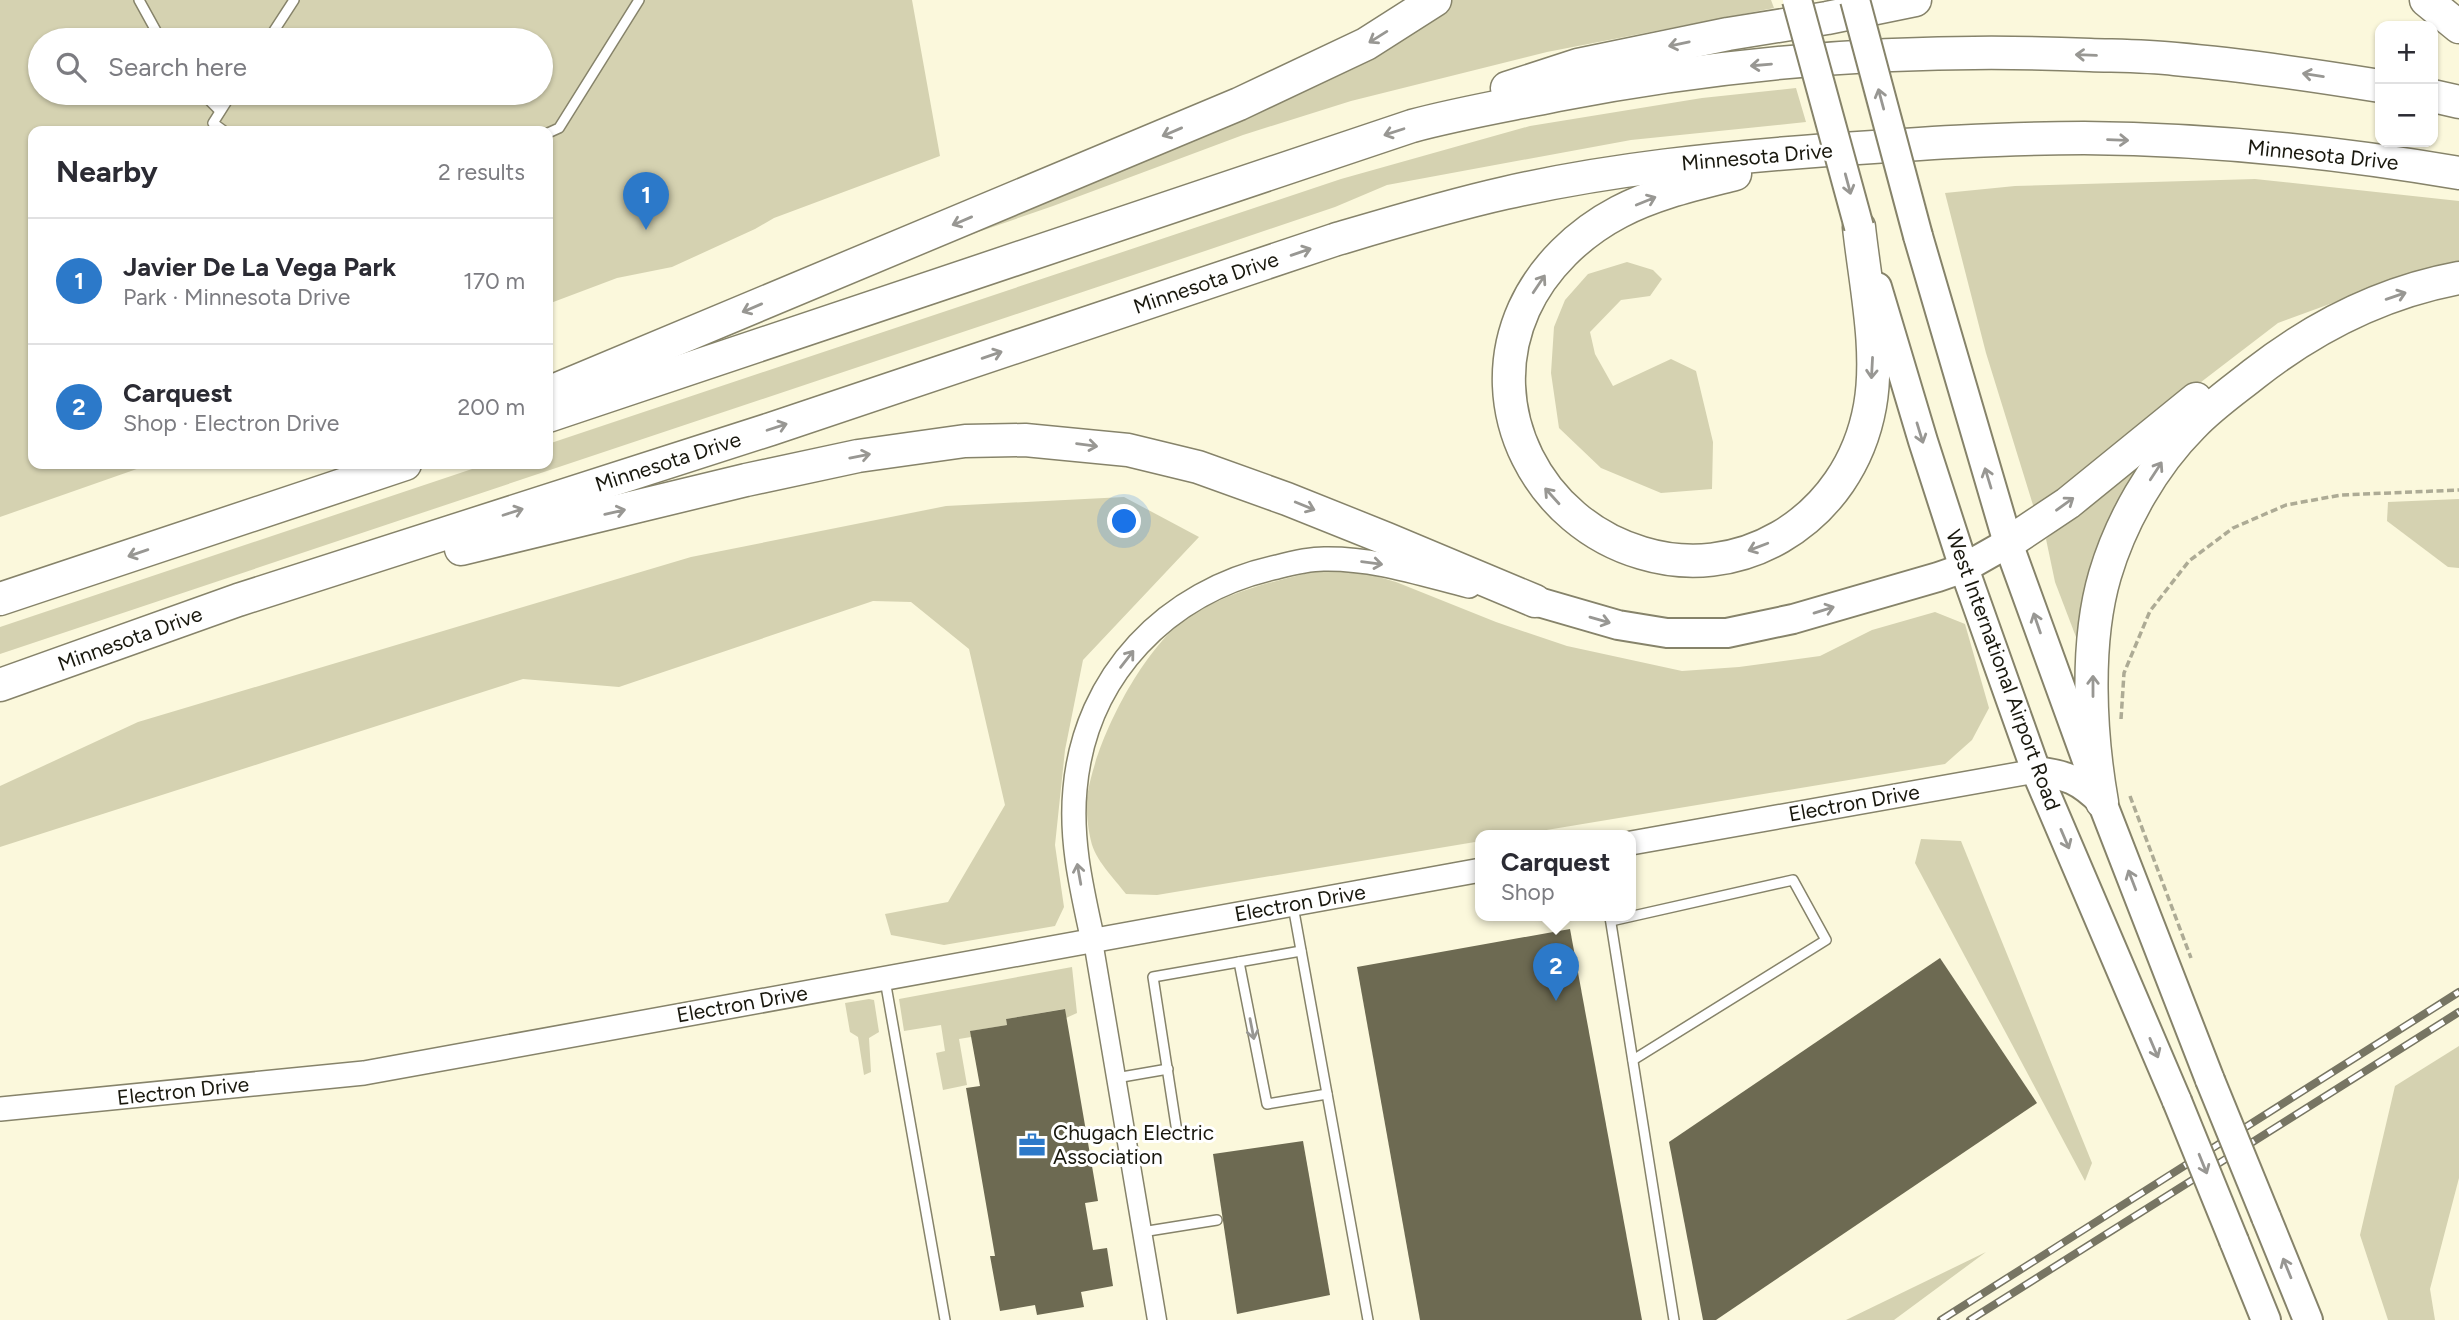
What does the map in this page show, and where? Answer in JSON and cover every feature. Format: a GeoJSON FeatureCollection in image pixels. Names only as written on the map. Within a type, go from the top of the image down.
{"type":"FeatureCollection","features":[{"type":"Feature","properties":{"kind":"highway"},"geometry":{"type":"LineString","coordinates":[[553,391],[1239,104],[1366,44],[1435,0]]}},
{"type":"Feature","properties":{"kind":"highway"},"geometry":{"type":"LineString","coordinates":[[553,414],[1444,117],[1506,89],[1578,65],[1915,0]]}},
{"type":"Feature","properties":{"kind":"highway"},"geometry":{"type":"LineString","coordinates":[[2426,0],[2459,27]]}},
{"type":"Feature","properties":{"kind":"highway"},"geometry":{"type":"LineString","coordinates":[[1444,117],[1625,82],[1712,70],[1915,53],[2033,52],[2173,59],[2288,71],[2375,85]]}},
{"type":"Feature","properties":{"kind":"highway"},"geometry":{"type":"LineString","coordinates":[[2438,97],[2459,102]]}},
{"type":"Feature","properties":{"kind":"highway","name":"Minnesota Drive"},"geometry":{"type":"LineString","coordinates":[[0,685],[238,600],[771,429],[1334,240],[1507,192],[1672,164],[1963,141],[2088,138],[2285,149],[2384,160],[2459,173]]}},
{"type":"Feature","properties":{"kind":"highway"},"geometry":{"type":"LineString","coordinates":[[1823,151],[1652,198],[1619,212],[1586,233],[1560,255],[1537,285],[1524,309],[1515,335],[1510,364],[1510,395],[1516,427],[1527,458],[1545,489],[1565,511],[1593,533],[1621,547],[1662,559],[1699,561],[1732,556],[1766,545],[1795,528],[1821,505],[1842,479],[1860,445],[1870,405],[1873,357],[1859,227]]}},
{"type":"Feature","properties":{"kind":"highway"},"geometry":{"type":"LineString","coordinates":[[2116,799],[2094,755],[2093,653],[2105,576],[2129,517],[2166,456],[2193,424],[2275,357],[2366,306],[2433,283],[2459,278]]}},
{"type":"Feature","properties":{"kind":"highway"},"geometry":{"type":"LineString","coordinates":[[2008,543],[2068,503],[2204,393],[2268,348],[2302,329],[2335,321]]}},
{"type":"Feature","properties":{"kind":"highway"},"geometry":{"type":"LineString","coordinates":[[238,600],[381,570],[540,529],[858,456],[965,441],[1025,440],[1128,450],[1198,467],[1387,538],[1535,601]]}},
{"type":"Feature","properties":{"kind":"highway"},"geometry":{"type":"LineString","coordinates":[[203,531],[358,469]]}},
{"type":"Feature","properties":{"kind":"highway"},"geometry":{"type":"LineString","coordinates":[[0,599],[390,469]]}},
{"type":"Feature","properties":{"kind":"main road","name":"West International Airport Road"},"geometry":{"type":"LineString","coordinates":[[1797,0],[1859,227],[1923,441],[2036,771],[2177,1101],[2266,1320]]}},
{"type":"Feature","properties":{"kind":"main road"},"geometry":{"type":"LineString","coordinates":[[1855,0],[1917,236],[2008,543],[2116,799],[2210,1080],[2308,1320]]}},
{"type":"Feature","properties":{"kind":"main road"},"geometry":{"type":"LineString","coordinates":[[1535,601],[1618,625],[1667,633],[1727,633],[1793,619],[1965,568],[2008,543]]}},
{"type":"Feature","properties":{"kind":"main road"},"geometry":{"type":"LineString","coordinates":[[2036,771],[2059,774],[2116,799]]}},
{"type":"Feature","properties":{"kind":"street"},"geometry":{"type":"LineString","coordinates":[[1157,1320],[1074,838],[1075,789],[1082,750],[1108,684],[1156,625],[1215,586],[1250,572],[1322,559],[1382,563],[1535,601]]}},
{"type":"Feature","properties":{"kind":"street","name":"Electron Drive"},"geometry":{"type":"LineString","coordinates":[[1636,842],[2036,771]]}},
{"type":"Feature","properties":{"kind":"street","name":"Electron Drive"},"geometry":{"type":"LineString","coordinates":[[0,1109],[364,1073],[1475,871]]}},
{"type":"Feature","properties":{"kind":"lane"},"geometry":{"type":"LineString","coordinates":[[139,0],[154,28]]}},
{"type":"Feature","properties":{"kind":"lane"},"geometry":{"type":"LineString","coordinates":[[276,28],[295,0]]}},
{"type":"Feature","properties":{"kind":"lane"},"geometry":{"type":"LineString","coordinates":[[553,131],[559,128],[639,0]]}},
{"type":"Feature","properties":{"kind":"lane"},"geometry":{"type":"LineString","coordinates":[[214,105],[220,111]]}},
{"type":"Feature","properties":{"kind":"lane"},"geometry":{"type":"LineString","coordinates":[[217,126],[213,123],[224,105]]}},
{"type":"Feature","properties":{"kind":"lane"},"geometry":{"type":"LineString","coordinates":[[1633,1060],[1826,940],[1793,880],[1636,913]]}},
{"type":"Feature","properties":{"kind":"lane"},"geometry":{"type":"LineString","coordinates":[[1293,904],[1368,1320]]}},
{"type":"Feature","properties":{"kind":"lane"},"geometry":{"type":"LineString","coordinates":[[1610,921],[1674,1320]]}},
{"type":"Feature","properties":{"kind":"lane"},"geometry":{"type":"LineString","coordinates":[[1177,1132],[1153,977],[1301,951]]}},
{"type":"Feature","properties":{"kind":"lane"},"geometry":{"type":"LineString","coordinates":[[1239,962],[1267,1104],[1327,1094]]}},
{"type":"Feature","properties":{"kind":"lane"},"geometry":{"type":"LineString","coordinates":[[884,979],[945,1320]]}},
{"type":"Feature","properties":{"kind":"lane"},"geometry":{"type":"LineString","coordinates":[[1116,1078],[1168,1069]]}},
{"type":"Feature","properties":{"kind":"lane"},"geometry":{"type":"LineString","coordinates":[[1142,1232],[1217,1220]]}},
{"type":"Feature","properties":{"kind":"path"},"geometry":{"type":"LineString","coordinates":[[2120,724],[2124,673],[2150,611],[2189,561],[2234,528],[2286,505],[2341,495],[2459,491]]}},
{"type":"Feature","properties":{"kind":"path"},"geometry":{"type":"LineString","coordinates":[[2116,799],[2193,964]]}},
{"type":"Feature","properties":{"kind":"shaded area"},"geometry":{"type":"Polygon","coordinates":[[[0,0],[912,0],[940,156],[774,218],[672,267],[617,278],[553,302],[553,126],[28,126],[28,469],[137,469],[0,517],[0,0]]]}},
{"type":"Feature","properties":{"kind":"shaded area"},"geometry":{"type":"Polygon","coordinates":[[[1447,0],[1771,0],[1774,8],[1547,52],[1351,101],[1243,135],[1053,206],[877,267],[1447,0]]]}},
{"type":"Feature","properties":{"kind":"shaded area"},"geometry":{"type":"Polygon","coordinates":[[[1796,88],[1806,122],[1631,140],[1387,185],[1335,207],[1205,251],[0,654],[0,627],[472,469],[553,469],[553,442],[1341,179],[1530,126],[1702,98],[1796,88]]]}},
{"type":"Feature","properties":{"kind":"shaded area"},"geometry":{"type":"Polygon","coordinates":[[[2255,179],[2459,201],[2459,264],[2379,286],[2278,323],[2042,504],[2033,505],[1986,353],[1945,193],[2015,186],[2255,179]]]}},
{"type":"Feature","properties":{"kind":"shaded area"},"geometry":{"type":"Polygon","coordinates":[[[1627,262],[1653,270],[1662,279],[1650,296],[1621,300],[1590,332],[1595,354],[1613,386],[1671,359],[1696,371],[1713,442],[1712,489],[1661,493],[1601,468],[1559,428],[1551,373],[1554,327],[1565,300],[1588,274],[1627,262]]]}},
{"type":"Feature","properties":{"kind":"shaded area"},"geometry":{"type":"Polygon","coordinates":[[[2149,457],[2083,635],[2076,637],[2055,582],[2046,539],[2149,457]]]}},
{"type":"Feature","properties":{"kind":"shaded area"},"geometry":{"type":"Polygon","coordinates":[[[1124,497],[1199,537],[1083,660],[1065,750],[1055,845],[1064,907],[1055,926],[944,945],[891,935],[885,914],[948,902],[1005,805],[969,649],[911,602],[873,601],[619,687],[523,679],[0,847],[0,786],[138,722],[691,557],[946,506],[1124,497]]]}},
{"type":"Feature","properties":{"kind":"shaded area"},"geometry":{"type":"Polygon","coordinates":[[[2459,499],[2459,568],[2448,567],[2387,521],[2388,502],[2459,499]]]}},
{"type":"Feature","properties":{"kind":"shaded area"},"geometry":{"type":"Polygon","coordinates":[[[1341,566],[1396,582],[1496,622],[1567,646],[1682,671],[1739,667],[1820,656],[1872,630],[1935,612],[1965,624],[1989,708],[1972,740],[1945,764],[1547,830],[1475,830],[1475,842],[1157,895],[1126,894],[1093,848],[1087,809],[1087,798],[1099,751],[1124,698],[1155,649],[1172,630],[1190,616],[1244,591],[1341,566]]]}},
{"type":"Feature","properties":{"kind":"shaded area"},"geometry":{"type":"Polygon","coordinates":[[[1921,839],[1961,841],[2092,1163],[2085,1181],[1915,863],[1921,839]]]}},
{"type":"Feature","properties":{"kind":"shaded area"},"geometry":{"type":"Polygon","coordinates":[[[1072,967],[1077,1013],[1066,1018],[1064,1009],[1006,1019],[1007,1025],[971,1031],[971,1037],[959,1039],[967,1085],[943,1090],[936,1053],[945,1051],[941,1025],[904,1031],[899,999],[1072,967]]]}},
{"type":"Feature","properties":{"kind":"shaded area"},"geometry":{"type":"Polygon","coordinates":[[[874,1000],[879,1032],[869,1038],[871,1072],[864,1075],[858,1037],[850,1032],[845,1003],[874,1000]]]}},
{"type":"Feature","properties":{"kind":"shaded area"},"geometry":{"type":"Polygon","coordinates":[[[2459,1046],[2459,1178],[2430,1289],[2435,1320],[2388,1320],[2360,1235],[2395,1086],[2459,1046]]]}},
{"type":"Feature","properties":{"kind":"shaded area"},"geometry":{"type":"Polygon","coordinates":[[[1986,1252],[1894,1320],[1846,1320],[1986,1252]]]}},
{"type":"Feature","properties":{"kind":"building"},"geometry":{"type":"Polygon","coordinates":[[[1570,929],[1642,1320],[1420,1320],[1357,967],[1570,929]]]}},
{"type":"Feature","properties":{"kind":"building"},"geometry":{"type":"Polygon","coordinates":[[[1940,958],[2037,1103],[1716,1320],[1703,1320],[1669,1142],[1940,958]]]}},
{"type":"Feature","properties":{"kind":"building","name":"Chugach Electric Association"},"geometry":{"type":"Polygon","coordinates":[[[1065,1009],[1098,1201],[1085,1203],[1093,1250],[1107,1248],[1113,1286],[1081,1292],[1084,1307],[1037,1315],[1035,1305],[1000,1311],[990,1256],[995,1256],[966,1088],[980,1086],[970,1031],[1007,1025],[1006,1019],[1065,1009]]]}},
{"type":"Feature","properties":{"kind":"building"},"geometry":{"type":"Polygon","coordinates":[[[1303,1141],[1330,1295],[1237,1314],[1213,1154],[1303,1141]]]}},
{"type":"Feature","properties":{"kind":"railway"},"geometry":{"type":"LineString","coordinates":[[1941,1320],[2459,992]]}},
{"type":"Feature","properties":{"kind":"railway"},"geometry":{"type":"LineString","coordinates":[[1970,1320],[2459,1012]]}},
{"type":"Feature","properties":{"kind":"place","name":"Javier De La Vega Park"},"geometry":{"type":"Point","coordinates":[646,230]}},
{"type":"Feature","properties":{"kind":"place","name":"Carquest"},"geometry":{"type":"Point","coordinates":[1556,1001]}},
{"type":"Feature","properties":{"kind":"place","name":"Chugach Electric Association"},"geometry":{"type":"Point","coordinates":[1032,1145]}}]}
